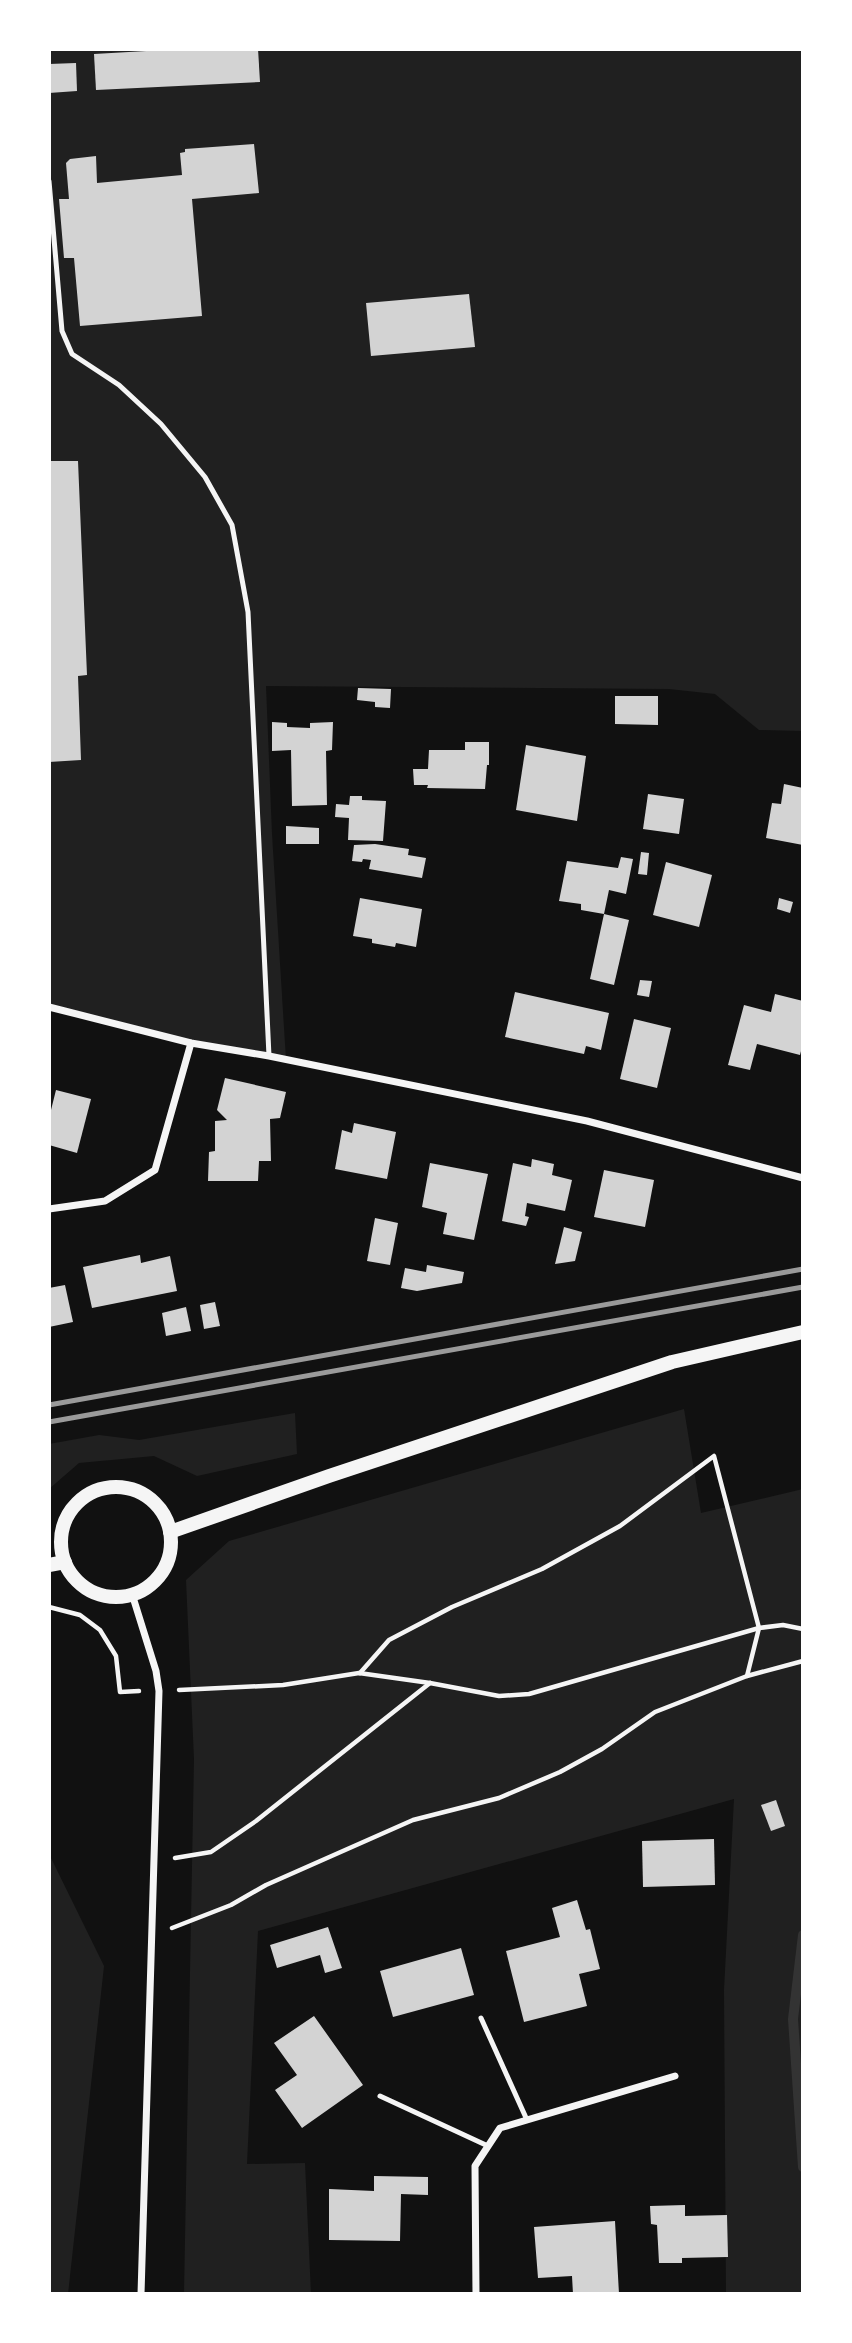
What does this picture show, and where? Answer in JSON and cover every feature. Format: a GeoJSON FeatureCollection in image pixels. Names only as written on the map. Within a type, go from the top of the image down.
{"type":"FeatureCollection","features":[{"type":"Feature","properties":{"kind":"main road"},"geometry":{"type":"LineString","coordinates":[[170,1532],[672,1362],[803,1332]]}},
{"type":"Feature","properties":{"kind":"main road"},"geometry":{"type":"LineString","coordinates":[[118,1487],[136,1490],[152,1500],[164,1514],[170,1532],[170,1549],[165,1567],[154,1581],[139,1592],[122,1596],[104,1595],[87,1588],[74,1577],[65,1562],[61,1544],[63,1527],[71,1510],[83,1497],[100,1489],[118,1487]]}},
{"type":"Feature","properties":{"kind":"main road"},"geometry":{"type":"LineString","coordinates":[[49,1566],[65,1562]]}},
{"type":"Feature","properties":{"kind":"street"},"geometry":{"type":"LineString","coordinates":[[49,1007],[191,1043],[269,1056],[587,1121],[803,1178]]}},
{"type":"Feature","properties":{"kind":"street"},"geometry":{"type":"LineString","coordinates":[[49,1209],[105,1202],[155,1170],[191,1043]]}},
{"type":"Feature","properties":{"kind":"street"},"geometry":{"type":"LineString","coordinates":[[132,1594],[156,1671],[159,1691],[141,2294]]}},
{"type":"Feature","properties":{"kind":"street"},"geometry":{"type":"LineString","coordinates":[[476,2294],[475,2166],[500,2128],[675,2076]]}},
{"type":"Feature","properties":{"kind":"lane"},"geometry":{"type":"LineString","coordinates":[[49,181],[62,331],[72,354],[119,385],[161,425],[205,477],[232,525],[248,612],[269,1056]]}},
{"type":"Feature","properties":{"kind":"lane"},"geometry":{"type":"LineString","coordinates":[[481,2018],[527,2120]]}},
{"type":"Feature","properties":{"kind":"lane"},"geometry":{"type":"LineString","coordinates":[[380,2096],[488,2146]]}},
{"type":"Feature","properties":{"kind":"path"},"geometry":{"type":"LineString","coordinates":[[359,1673],[389,1640],[452,1607],[542,1569],[620,1526],[714,1456],[759,1628],[747,1676]]}},
{"type":"Feature","properties":{"kind":"path"},"geometry":{"type":"LineString","coordinates":[[49,1607],[80,1615],[100,1630],[116,1656],[120,1692],[283,1685],[359,1673],[499,1696],[529,1694],[759,1628],[783,1625],[803,1629]]}},
{"type":"Feature","properties":{"kind":"path"},"geometry":{"type":"LineString","coordinates":[[151,1936],[231,1905],[266,1885],[413,1820],[499,1798],[560,1772],[602,1749],[655,1712],[747,1676],[803,1661]]}},
{"type":"Feature","properties":{"kind":"path"},"geometry":{"type":"LineString","coordinates":[[154,1862],[211,1852],[256,1821],[430,1683]]}},
{"type":"Feature","properties":{"kind":"shaded area"},"geometry":{"type":"Polygon","coordinates":[[[49,49],[803,49],[803,731],[759,730],[715,694],[669,689],[266,686],[286,1060],[191,1043],[49,1007],[49,49]]]}},
{"type":"Feature","properties":{"kind":"shaded area"},"geometry":{"type":"Polygon","coordinates":[[[684,1409],[701,1513],[803,1489],[803,2294],[726,2294],[724,1990],[734,1799],[258,1931],[247,2164],[305,2163],[311,2294],[184,2294],[194,1759],[186,1580],[229,1541],[684,1409]]]}},
{"type":"Feature","properties":{"kind":"shaded area"},"geometry":{"type":"Polygon","coordinates":[[[295,1413],[297,1454],[197,1476],[154,1456],[79,1463],[49,1489],[49,1444],[99,1435],[139,1440],[295,1413]]]}},
{"type":"Feature","properties":{"kind":"shaded area"},"geometry":{"type":"Polygon","coordinates":[[[49,1854],[104,1966],[68,2294],[49,2294],[49,1854]]]}},
{"type":"Feature","properties":{"kind":"building"},"geometry":{"type":"Polygon","coordinates":[[[181,49],[258,49],[260,82],[96,90],[94,54],[181,49]]]}},
{"type":"Feature","properties":{"kind":"building"},"geometry":{"type":"Polygon","coordinates":[[[76,63],[77,91],[49,93],[49,64],[76,63]]]}},
{"type":"Feature","properties":{"kind":"building"},"geometry":{"type":"Polygon","coordinates":[[[254,144],[259,193],[192,199],[202,316],[80,326],[74,258],[64,258],[59,199],[69,199],[66,163],[70,159],[96,156],[97,183],[182,175],[180,153],[185,152],[185,149],[254,144]]]}},
{"type":"Feature","properties":{"kind":"building"},"geometry":{"type":"Polygon","coordinates":[[[469,294],[475,347],[371,356],[366,303],[469,294]]]}},
{"type":"Feature","properties":{"kind":"building"},"geometry":{"type":"Polygon","coordinates":[[[49,461],[78,461],[87,675],[78,676],[81,760],[49,762],[49,461]]]}},
{"type":"Feature","properties":{"kind":"building"},"geometry":{"type":"Polygon","coordinates":[[[358,688],[391,689],[390,708],[375,707],[375,702],[357,700],[358,688]]]}},
{"type":"Feature","properties":{"kind":"building"},"geometry":{"type":"Polygon","coordinates":[[[615,696],[658,696],[658,725],[615,724],[615,696]]]}},
{"type":"Feature","properties":{"kind":"building"},"geometry":{"type":"Polygon","coordinates":[[[272,722],[287,723],[287,727],[310,728],[310,723],[333,722],[332,750],[326,751],[327,805],[292,806],[291,750],[272,751],[272,722]]]}},
{"type":"Feature","properties":{"kind":"building"},"geometry":{"type":"Polygon","coordinates":[[[465,742],[489,742],[485,789],[427,788],[428,785],[414,785],[413,769],[428,769],[429,750],[465,750],[465,742]]]}},
{"type":"Feature","properties":{"kind":"building"},"geometry":{"type":"Polygon","coordinates":[[[526,745],[586,756],[577,821],[516,810],[526,745]]]}},
{"type":"Feature","properties":{"kind":"building"},"geometry":{"type":"Polygon","coordinates":[[[784,784],[803,788],[803,845],[766,838],[772,803],[781,804],[784,784]]]}},
{"type":"Feature","properties":{"kind":"building"},"geometry":{"type":"Polygon","coordinates":[[[648,794],[684,799],[679,834],[643,829],[648,794]]]}},
{"type":"Feature","properties":{"kind":"building"},"geometry":{"type":"Polygon","coordinates":[[[350,796],[362,796],[362,800],[386,801],[383,841],[348,840],[349,818],[335,817],[336,804],[349,805],[350,796]]]}},
{"type":"Feature","properties":{"kind":"building"},"geometry":{"type":"Polygon","coordinates":[[[286,826],[319,828],[319,844],[286,844],[286,826]]]}},
{"type":"Feature","properties":{"kind":"building"},"geometry":{"type":"Polygon","coordinates":[[[375,844],[409,849],[408,855],[426,858],[422,878],[369,869],[371,860],[352,861],[354,845],[375,844]]]}},
{"type":"Feature","properties":{"kind":"building"},"geometry":{"type":"Polygon","coordinates":[[[641,852],[649,853],[647,875],[638,874],[641,852]]]}},
{"type":"Feature","properties":{"kind":"building"},"geometry":{"type":"Polygon","coordinates":[[[621,857],[633,859],[626,894],[609,890],[604,914],[581,910],[581,904],[559,901],[567,861],[618,868],[621,857]]]}},
{"type":"Feature","properties":{"kind":"building"},"geometry":{"type":"Polygon","coordinates":[[[666,862],[712,875],[699,927],[653,915],[666,862]]]}},
{"type":"Feature","properties":{"kind":"building"},"geometry":{"type":"Polygon","coordinates":[[[360,898],[422,909],[416,947],[396,943],[395,947],[372,943],[372,939],[353,936],[360,898]]]}},
{"type":"Feature","properties":{"kind":"building"},"geometry":{"type":"Polygon","coordinates":[[[779,898],[793,902],[790,913],[777,909],[779,898]]]}},
{"type":"Feature","properties":{"kind":"building"},"geometry":{"type":"Polygon","coordinates":[[[604,914],[629,920],[614,985],[590,979],[604,914]]]}},
{"type":"Feature","properties":{"kind":"building"},"geometry":{"type":"Polygon","coordinates":[[[640,980],[652,981],[649,997],[637,995],[640,980]]]}},
{"type":"Feature","properties":{"kind":"building"},"geometry":{"type":"Polygon","coordinates":[[[515,992],[609,1013],[601,1050],[586,1046],[584,1054],[505,1037],[515,992]]]}},
{"type":"Feature","properties":{"kind":"building"},"geometry":{"type":"Polygon","coordinates":[[[775,994],[803,1001],[803,1043],[800,1055],[757,1044],[750,1070],[728,1065],[744,1005],[771,1012],[775,994]]]}},
{"type":"Feature","properties":{"kind":"building"},"geometry":{"type":"Polygon","coordinates":[[[634,1019],[671,1028],[657,1088],[620,1079],[634,1019]]]}},
{"type":"Feature","properties":{"kind":"building"},"geometry":{"type":"Polygon","coordinates":[[[225,1078],[286,1092],[280,1118],[270,1119],[271,1161],[259,1161],[258,1181],[208,1181],[209,1152],[215,1151],[215,1121],[227,1120],[217,1110],[225,1078]]]}},
{"type":"Feature","properties":{"kind":"building"},"geometry":{"type":"Polygon","coordinates":[[[56,1090],[91,1099],[77,1153],[49,1145],[49,1118],[56,1090]]]}},
{"type":"Feature","properties":{"kind":"building"},"geometry":{"type":"Polygon","coordinates":[[[354,1123],[396,1132],[387,1179],[335,1169],[342,1130],[352,1133],[354,1123]]]}},
{"type":"Feature","properties":{"kind":"building"},"geometry":{"type":"Polygon","coordinates":[[[532,1159],[554,1164],[552,1175],[572,1180],[565,1211],[527,1203],[525,1216],[529,1217],[526,1226],[502,1221],[513,1163],[531,1167],[532,1159]]]}},
{"type":"Feature","properties":{"kind":"building"},"geometry":{"type":"Polygon","coordinates":[[[430,1163],[488,1174],[474,1240],[443,1234],[447,1213],[422,1207],[430,1163]]]}},
{"type":"Feature","properties":{"kind":"building"},"geometry":{"type":"Polygon","coordinates":[[[604,1170],[654,1180],[645,1227],[594,1217],[604,1170]]]}},
{"type":"Feature","properties":{"kind":"building"},"geometry":{"type":"Polygon","coordinates":[[[375,1218],[398,1223],[390,1265],[367,1261],[375,1218]]]}},
{"type":"Feature","properties":{"kind":"building"},"geometry":{"type":"Polygon","coordinates":[[[564,1227],[582,1232],[575,1261],[555,1264],[564,1227]]]}},
{"type":"Feature","properties":{"kind":"building"},"geometry":{"type":"Polygon","coordinates":[[[140,1255],[141,1263],[170,1256],[177,1291],[92,1308],[83,1267],[140,1255]]]}},
{"type":"Feature","properties":{"kind":"building"},"geometry":{"type":"Polygon","coordinates":[[[427,1265],[464,1272],[462,1283],[417,1291],[401,1288],[405,1268],[426,1272],[427,1265]]]}},
{"type":"Feature","properties":{"kind":"building"},"geometry":{"type":"Polygon","coordinates":[[[65,1285],[73,1322],[49,1327],[49,1288],[65,1285]]]}},
{"type":"Feature","properties":{"kind":"building"},"geometry":{"type":"Polygon","coordinates":[[[215,1302],[220,1326],[204,1329],[200,1305],[215,1302]]]}},
{"type":"Feature","properties":{"kind":"building"},"geometry":{"type":"Polygon","coordinates":[[[186,1307],[191,1331],[166,1336],[162,1313],[186,1307]]]}},
{"type":"Feature","properties":{"kind":"building"},"geometry":{"type":"Polygon","coordinates":[[[776,1800],[785,1826],[771,1831],[761,1805],[776,1800]]]}},
{"type":"Feature","properties":{"kind":"building"},"geometry":{"type":"Polygon","coordinates":[[[714,1839],[715,1885],[643,1887],[642,1841],[714,1839]]]}},
{"type":"Feature","properties":{"kind":"building"},"geometry":{"type":"Polygon","coordinates":[[[577,1900],[586,1930],[590,1929],[600,1969],[579,1974],[587,2006],[524,2022],[506,1951],[560,1937],[552,1908],[577,1900]]]}},
{"type":"Feature","properties":{"kind":"building"},"geometry":{"type":"Polygon","coordinates":[[[328,1927],[342,1968],[325,1973],[320,1955],[277,1968],[270,1945],[328,1927]]]}},
{"type":"Feature","properties":{"kind":"building"},"geometry":{"type":"Polygon","coordinates":[[[461,1948],[474,1995],[393,2017],[380,1971],[461,1948]]]}},
{"type":"Feature","properties":{"kind":"building"},"geometry":{"type":"Polygon","coordinates":[[[314,2016],[363,2085],[302,2128],[275,2090],[297,2075],[274,2043],[314,2016]]]}},
{"type":"Feature","properties":{"kind":"building"},"geometry":{"type":"Polygon","coordinates":[[[374,2176],[428,2177],[428,2195],[401,2194],[400,2241],[329,2240],[329,2189],[374,2191],[374,2176]]]}},
{"type":"Feature","properties":{"kind":"building"},"geometry":{"type":"Polygon","coordinates":[[[685,2205],[685,2216],[727,2215],[728,2257],[682,2258],[682,2263],[659,2263],[657,2225],[651,2224],[650,2206],[685,2205]]]}},
{"type":"Feature","properties":{"kind":"building"},"geometry":{"type":"Polygon","coordinates":[[[615,2221],[619,2294],[573,2294],[572,2276],[538,2278],[534,2227],[615,2221]]]}},
{"type":"Feature","properties":{"kind":"waterway"},"geometry":{"type":"LineString","coordinates":[[803,1935],[793,2019],[803,2167]]}},
{"type":"Feature","properties":{"kind":"railway"},"geometry":{"type":"LineString","coordinates":[[49,1405],[803,1269]]}},
{"type":"Feature","properties":{"kind":"railway"},"geometry":{"type":"LineString","coordinates":[[49,1422],[803,1287]]}}]}
